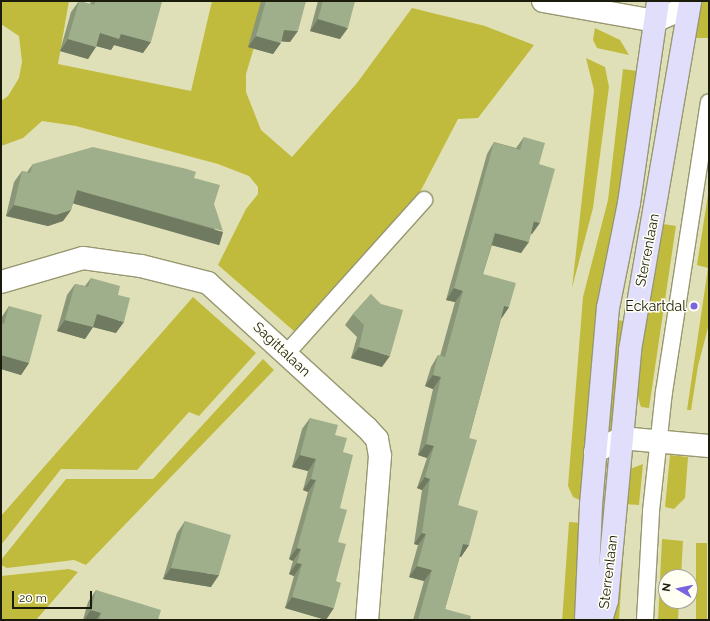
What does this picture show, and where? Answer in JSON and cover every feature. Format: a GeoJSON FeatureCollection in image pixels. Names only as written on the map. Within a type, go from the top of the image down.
{"type":"FeatureCollection","features":[{"type":"Feature","properties":{"kind":"main road","name":"Sterrenlaan"},"geometry":{"type":"LineString","coordinates":[[601,620],[608,600],[621,438],[637,303],[687,3]]}},
{"type":"Feature","properties":{"kind":"main road","name":"Sterrenlaan"},"geometry":{"type":"LineString","coordinates":[[586,620],[595,452],[608,308],[629,202],[656,11]]}},
{"type":"Feature","properties":{"kind":"street"},"geometry":{"type":"LineString","coordinates":[[543,1],[656,11],[687,3]]}},
{"type":"Feature","properties":{"kind":"street","name":"Sagittalaan"},"geometry":{"type":"LineString","coordinates":[[1,282],[83,258],[141,266],[208,284],[286,354],[377,439],[380,456],[367,620]]}},
{"type":"Feature","properties":{"kind":"street"},"geometry":{"type":"LineString","coordinates":[[595,452],[621,438],[659,440],[709,446]]}},
{"type":"Feature","properties":{"kind":"lane"},"geometry":{"type":"LineString","coordinates":[[645,620],[659,440],[709,102]]}},
{"type":"Feature","properties":{"kind":"lane"},"geometry":{"type":"LineString","coordinates":[[286,354],[424,200]]}},
{"type":"Feature","properties":{"kind":"shaded area"},"geometry":{"type":"Polygon","coordinates":[[[1,1],[69,1],[58,64],[191,91],[212,1],[268,1],[246,74],[246,92],[261,130],[292,157],[357,83],[412,8],[485,26],[534,45],[478,118],[458,119],[419,194],[295,332],[218,265],[246,209],[258,194],[258,187],[249,176],[218,164],[76,126],[42,121],[23,138],[1,146],[1,101],[8,96],[19,78],[22,62],[19,36],[1,24],[1,1]]]}},
{"type":"Feature","properties":{"kind":"shaded area"},"geometry":{"type":"Polygon","coordinates":[[[695,1],[709,1],[709,38],[695,38],[695,1]]]}},
{"type":"Feature","properties":{"kind":"shaded area"},"geometry":{"type":"Polygon","coordinates":[[[595,28],[620,40],[629,55],[597,48],[593,40],[595,28]]]}},
{"type":"Feature","properties":{"kind":"shaded area"},"geometry":{"type":"Polygon","coordinates":[[[586,58],[605,67],[609,87],[593,208],[572,288],[594,90],[586,58]]]}},
{"type":"Feature","properties":{"kind":"shaded area"},"geometry":{"type":"Polygon","coordinates":[[[623,69],[637,71],[584,502],[573,497],[568,486],[583,297],[608,200],[623,69]]]}},
{"type":"Feature","properties":{"kind":"shaded area"},"geometry":{"type":"Polygon","coordinates":[[[709,188],[709,324],[698,366],[691,410],[687,410],[708,268],[697,265],[709,188]]]}},
{"type":"Feature","properties":{"kind":"shaded area"},"geometry":{"type":"Polygon","coordinates":[[[663,224],[676,226],[649,408],[641,407],[636,391],[645,303],[663,224]]]}},
{"type":"Feature","properties":{"kind":"shaded area"},"geometry":{"type":"Polygon","coordinates":[[[193,297],[256,353],[199,416],[189,412],[137,470],[61,469],[1,545],[1,516],[193,297]]]}},
{"type":"Feature","properties":{"kind":"shaded area"},"geometry":{"type":"Polygon","coordinates":[[[613,319],[623,321],[621,354],[614,431],[603,437],[613,319]]]}},
{"type":"Feature","properties":{"kind":"shaded area"},"geometry":{"type":"Polygon","coordinates":[[[263,359],[274,370],[86,565],[74,560],[7,568],[1,565],[1,560],[66,479],[153,479],[263,359]]]}},
{"type":"Feature","properties":{"kind":"shaded area"},"geometry":{"type":"Polygon","coordinates":[[[670,455],[688,457],[685,498],[674,509],[665,507],[670,455]]]}},
{"type":"Feature","properties":{"kind":"shaded area"},"geometry":{"type":"Polygon","coordinates":[[[643,464],[639,505],[623,504],[625,471],[643,464]]]}},
{"type":"Feature","properties":{"kind":"shaded area"},"geometry":{"type":"Polygon","coordinates":[[[569,522],[583,523],[576,620],[562,620],[569,522]]]}},
{"type":"Feature","properties":{"kind":"shaded area"},"geometry":{"type":"Polygon","coordinates":[[[620,526],[625,527],[619,620],[610,620],[620,526]]]}},
{"type":"Feature","properties":{"kind":"shaded area"},"geometry":{"type":"Polygon","coordinates":[[[662,539],[683,541],[681,569],[661,569],[662,539]]]}},
{"type":"Feature","properties":{"kind":"shaded area"},"geometry":{"type":"Polygon","coordinates":[[[696,543],[707,543],[707,620],[696,620],[696,609],[698,609],[698,569],[696,569],[696,543]]]}},
{"type":"Feature","properties":{"kind":"shaded area"},"geometry":{"type":"Polygon","coordinates":[[[69,569],[78,572],[36,620],[1,620],[1,576],[69,569]]]}},
{"type":"Feature","properties":{"kind":"shaded area"},"geometry":{"type":"Polygon","coordinates":[[[659,609],[679,609],[678,620],[658,620],[659,609]]]}},
{"type":"Feature","properties":{"kind":"building"},"geometry":{"type":"Polygon","coordinates":[[[79,1],[94,5],[96,1],[162,2],[151,42],[121,34],[119,39],[100,33],[96,47],[68,39],[79,1]]]}},
{"type":"Feature","properties":{"kind":"building"},"geometry":{"type":"Polygon","coordinates":[[[266,1],[306,1],[298,31],[284,30],[281,43],[256,36],[266,1]]]}},
{"type":"Feature","properties":{"kind":"building"},"geometry":{"type":"Polygon","coordinates":[[[323,1],[355,1],[348,28],[318,19],[323,1]]]}},
{"type":"Feature","properties":{"kind":"building"},"geometry":{"type":"Polygon","coordinates":[[[524,137],[545,143],[539,164],[555,169],[540,223],[534,221],[529,242],[495,233],[483,274],[516,283],[509,307],[504,306],[469,438],[477,440],[458,505],[478,511],[469,545],[463,544],[445,609],[471,616],[470,620],[418,620],[432,570],[417,566],[426,534],[422,533],[430,479],[425,477],[434,446],[426,444],[441,377],[433,375],[438,355],[445,357],[463,291],[454,288],[494,142],[520,150],[524,137]]]}},
{"type":"Feature","properties":{"kind":"building"},"geometry":{"type":"Polygon","coordinates":[[[93,147],[187,169],[196,172],[194,178],[220,185],[214,204],[223,231],[77,190],[71,210],[56,215],[14,205],[22,171],[30,173],[33,164],[93,147]]]}},
{"type":"Feature","properties":{"kind":"building"},"geometry":{"type":"Polygon","coordinates":[[[91,278],[120,286],[118,295],[130,298],[124,322],[97,314],[93,327],[65,320],[75,284],[88,287],[91,278]]]}},
{"type":"Feature","properties":{"kind":"building"},"geometry":{"type":"Polygon","coordinates":[[[371,294],[381,304],[403,310],[390,356],[359,347],[364,325],[353,314],[371,294]]]}},
{"type":"Feature","properties":{"kind":"building"},"geometry":{"type":"Polygon","coordinates":[[[9,306],[42,315],[29,363],[1,355],[1,323],[4,324],[9,306]]]}},
{"type":"Feature","properties":{"kind":"building"},"geometry":{"type":"Polygon","coordinates":[[[310,418],[338,425],[335,435],[347,438],[343,452],[353,455],[340,508],[347,510],[338,542],[346,544],[336,581],[341,583],[334,608],[292,597],[302,564],[297,563],[301,549],[297,548],[316,480],[311,479],[316,459],[300,455],[310,418]]]}},
{"type":"Feature","properties":{"kind":"building"},"geometry":{"type":"Polygon","coordinates":[[[185,521],[231,535],[219,575],[171,568],[185,521]]]}},
{"type":"Feature","properties":{"kind":"building"},"geometry":{"type":"Polygon","coordinates":[[[96,590],[161,610],[158,620],[99,620],[101,613],[91,610],[96,590]]]}},
{"type":"Feature","properties":{"kind":"place","name":"Eckartdal"},"geometry":{"type":"Point","coordinates":[694,306]}}]}
